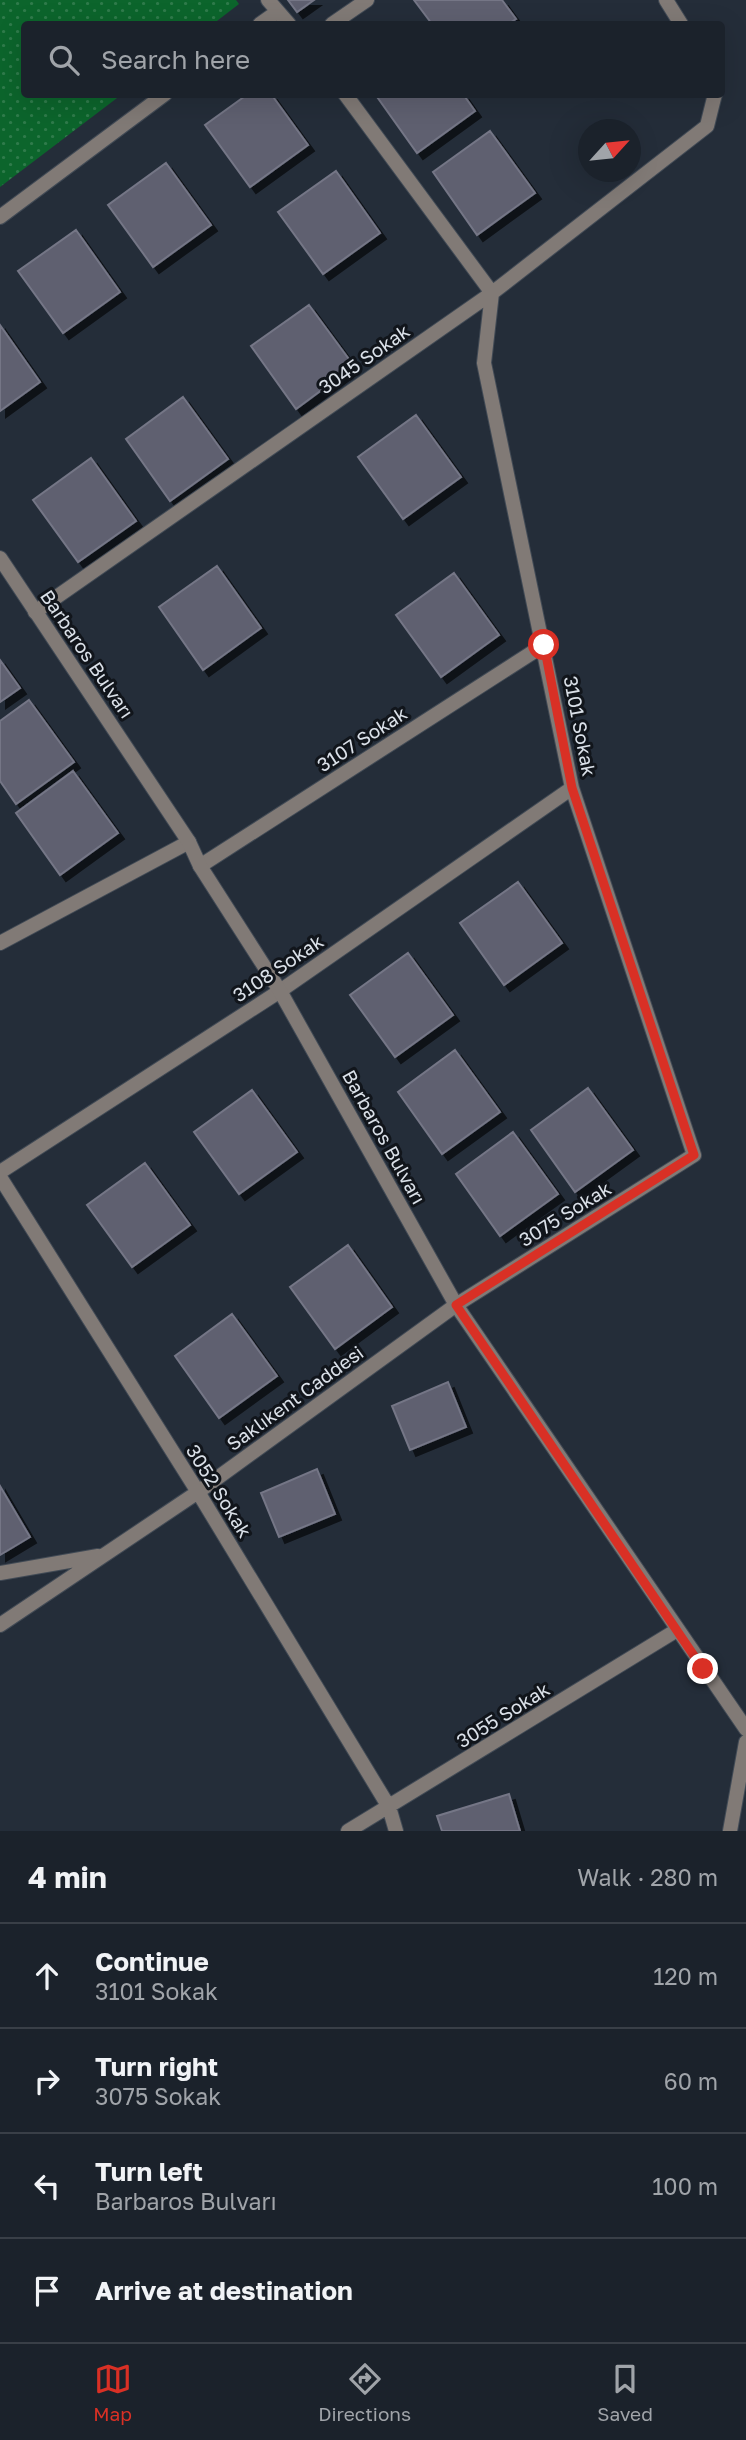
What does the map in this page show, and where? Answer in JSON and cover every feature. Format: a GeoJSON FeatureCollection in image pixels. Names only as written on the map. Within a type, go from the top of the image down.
{"type":"FeatureCollection","features":[{"type":"Feature","properties":{"kind":"street"},"geometry":{"type":"LineString","coordinates":[[336,21],[367,0]]}},
{"type":"Feature","properties":{"kind":"street"},"geometry":{"type":"LineString","coordinates":[[666,0],[679,21]]}},
{"type":"Feature","properties":{"kind":"street"},"geometry":{"type":"LineString","coordinates":[[262,21],[272,6],[286,21]]}},
{"type":"Feature","properties":{"kind":"street"},"geometry":{"type":"LineString","coordinates":[[0,217],[160,98]]}},
{"type":"Feature","properties":{"kind":"street"},"geometry":{"type":"LineString","coordinates":[[348,98],[492,293]]}},
{"type":"Feature","properties":{"kind":"street","name":"3045 Sokak"},"geometry":{"type":"LineString","coordinates":[[35,612],[492,293],[707,126],[714,98]]}},
{"type":"Feature","properties":{"kind":"street","name":"3101 Sokak"},"geometry":{"type":"LineString","coordinates":[[492,293],[484,363],[572,788],[694,1155]]}},
{"type":"Feature","properties":{"kind":"street","name":"Barbaros Bulvarı"},"geometry":{"type":"LineString","coordinates":[[0,558],[189,842],[200,866],[281,991],[456,1305],[746,1729]]}},
{"type":"Feature","properties":{"kind":"street","name":"3107 Sokak"},"geometry":{"type":"LineString","coordinates":[[200,866],[544,645]]}},
{"type":"Feature","properties":{"kind":"street","name":"3108 Sokak"},"geometry":{"type":"LineString","coordinates":[[0,1171],[281,991],[572,788]]}},
{"type":"Feature","properties":{"kind":"street"},"geometry":{"type":"LineString","coordinates":[[0,943],[189,842]]}},
{"type":"Feature","properties":{"kind":"street","name":"3075 Sokak"},"geometry":{"type":"LineString","coordinates":[[456,1305],[694,1155]]}},
{"type":"Feature","properties":{"kind":"street","name":"3052 Sokak"},"geometry":{"type":"LineString","coordinates":[[0,1177],[198,1492],[389,1807],[396,1831]]}},
{"type":"Feature","properties":{"kind":"street","name":"Saklıkent Caddesi"},"geometry":{"type":"LineString","coordinates":[[0,1573],[103,1555],[198,1492],[456,1305]]}},
{"type":"Feature","properties":{"kind":"street"},"geometry":{"type":"LineString","coordinates":[[0,1625],[103,1555]]}},
{"type":"Feature","properties":{"kind":"street","name":"3055 Sokak"},"geometry":{"type":"LineString","coordinates":[[348,1831],[677,1630]]}},
{"type":"Feature","properties":{"kind":"street"},"geometry":{"type":"LineString","coordinates":[[730,1831],[746,1742]]}},
{"type":"Feature","properties":{"kind":"green space"},"geometry":{"type":"Polygon","coordinates":[[[0,0],[236,0],[239,4],[217,21],[21,21],[21,98],[117,98],[0,187],[0,0]]]}},
{"type":"Feature","properties":{"kind":"building"},"geometry":{"type":"Polygon","coordinates":[[[288,0],[314,0],[297,12],[288,0]]]}},
{"type":"Feature","properties":{"kind":"building"},"geometry":{"type":"Polygon","coordinates":[[[414,0],[502,0],[516,19],[513,21],[430,21],[414,0]]]}},
{"type":"Feature","properties":{"kind":"building"},"geometry":{"type":"Polygon","coordinates":[[[242,98],[274,98],[308,145],[250,187],[205,125],[242,98]]]}},
{"type":"Feature","properties":{"kind":"building"},"geometry":{"type":"Polygon","coordinates":[[[378,98],[466,98],[475,111],[417,153],[378,98]]]}},
{"type":"Feature","properties":{"kind":"building"},"geometry":{"type":"Polygon","coordinates":[[[490,131],[535,193],[477,235],[433,172],[490,131]]]}},
{"type":"Feature","properties":{"kind":"building"},"geometry":{"type":"Polygon","coordinates":[[[166,163],[211,225],[153,267],[108,205],[166,163]]]}},
{"type":"Feature","properties":{"kind":"building"},"geometry":{"type":"Polygon","coordinates":[[[336,171],[380,233],[323,274],[278,212],[336,171]]]}},
{"type":"Feature","properties":{"kind":"building"},"geometry":{"type":"Polygon","coordinates":[[[76,230],[120,292],[63,333],[18,271],[76,230]]]}},
{"type":"Feature","properties":{"kind":"building"},"geometry":{"type":"Polygon","coordinates":[[[309,305],[354,366],[296,409],[251,346],[309,305]]]}},
{"type":"Feature","properties":{"kind":"building"},"geometry":{"type":"Polygon","coordinates":[[[0,325],[40,382],[0,411],[0,325]]]}},
{"type":"Feature","properties":{"kind":"building"},"geometry":{"type":"Polygon","coordinates":[[[183,397],[228,459],[170,501],[126,439],[183,397]]]}},
{"type":"Feature","properties":{"kind":"building"},"geometry":{"type":"Polygon","coordinates":[[[416,415],[461,477],[403,519],[358,457],[416,415]]]}},
{"type":"Feature","properties":{"kind":"building"},"geometry":{"type":"Polygon","coordinates":[[[91,458],[136,521],[78,562],[33,500],[91,458]]]}},
{"type":"Feature","properties":{"kind":"building"},"geometry":{"type":"Polygon","coordinates":[[[217,566],[261,628],[203,670],[159,607],[217,566]]]}},
{"type":"Feature","properties":{"kind":"building"},"geometry":{"type":"Polygon","coordinates":[[[454,573],[499,635],[441,677],[396,615],[454,573]]]}},
{"type":"Feature","properties":{"kind":"building"},"geometry":{"type":"Polygon","coordinates":[[[0,660],[20,688],[0,702],[0,660]]]}},
{"type":"Feature","properties":{"kind":"building"},"geometry":{"type":"Polygon","coordinates":[[[29,700],[74,762],[16,804],[0,781],[0,721],[29,700]]]}},
{"type":"Feature","properties":{"kind":"building"},"geometry":{"type":"Polygon","coordinates":[[[73,771],[118,833],[60,875],[16,813],[73,771]]]}},
{"type":"Feature","properties":{"kind":"building"},"geometry":{"type":"Polygon","coordinates":[[[518,882],[562,943],[504,985],[460,923],[518,882]]]}},
{"type":"Feature","properties":{"kind":"building"},"geometry":{"type":"Polygon","coordinates":[[[408,953],[453,1015],[395,1057],[350,995],[408,953]]]}},
{"type":"Feature","properties":{"kind":"building"},"geometry":{"type":"Polygon","coordinates":[[[455,1050],[500,1112],[442,1154],[398,1092],[455,1050]]]}},
{"type":"Feature","properties":{"kind":"building"},"geometry":{"type":"Polygon","coordinates":[[[588,1088],[633,1150],[575,1192],[531,1130],[588,1088]]]}},
{"type":"Feature","properties":{"kind":"building"},"geometry":{"type":"Polygon","coordinates":[[[252,1090],[297,1152],[239,1194],[194,1132],[252,1090]]]}},
{"type":"Feature","properties":{"kind":"building"},"geometry":{"type":"Polygon","coordinates":[[[513,1132],[558,1194],[500,1236],[456,1174],[513,1132]]]}},
{"type":"Feature","properties":{"kind":"building"},"geometry":{"type":"Polygon","coordinates":[[[145,1163],[190,1225],[132,1267],[87,1205],[145,1163]]]}},
{"type":"Feature","properties":{"kind":"building"},"geometry":{"type":"Polygon","coordinates":[[[348,1245],[392,1307],[335,1349],[290,1287],[348,1245]]]}},
{"type":"Feature","properties":{"kind":"building"},"geometry":{"type":"Polygon","coordinates":[[[232,1314],[277,1376],[219,1418],[175,1356],[232,1314]]]}},
{"type":"Feature","properties":{"kind":"building"},"geometry":{"type":"Polygon","coordinates":[[[448,1382],[466,1427],[410,1450],[392,1406],[448,1382]]]}},
{"type":"Feature","properties":{"kind":"building"},"geometry":{"type":"Polygon","coordinates":[[[317,1469],[335,1514],[279,1537],[261,1493],[317,1469]]]}},
{"type":"Feature","properties":{"kind":"building"},"geometry":{"type":"Polygon","coordinates":[[[0,1486],[30,1537],[0,1555],[0,1486]]]}},
{"type":"Feature","properties":{"kind":"building"},"geometry":{"type":"Polygon","coordinates":[[[509,1794],[520,1831],[442,1831],[437,1816],[509,1794]]]}},
{"type":"Feature","properties":{"kind":"route"},"geometry":{"type":"LineString","coordinates":[[544,645],[572,788],[694,1155],[456,1305],[703,1669]]}}]}
